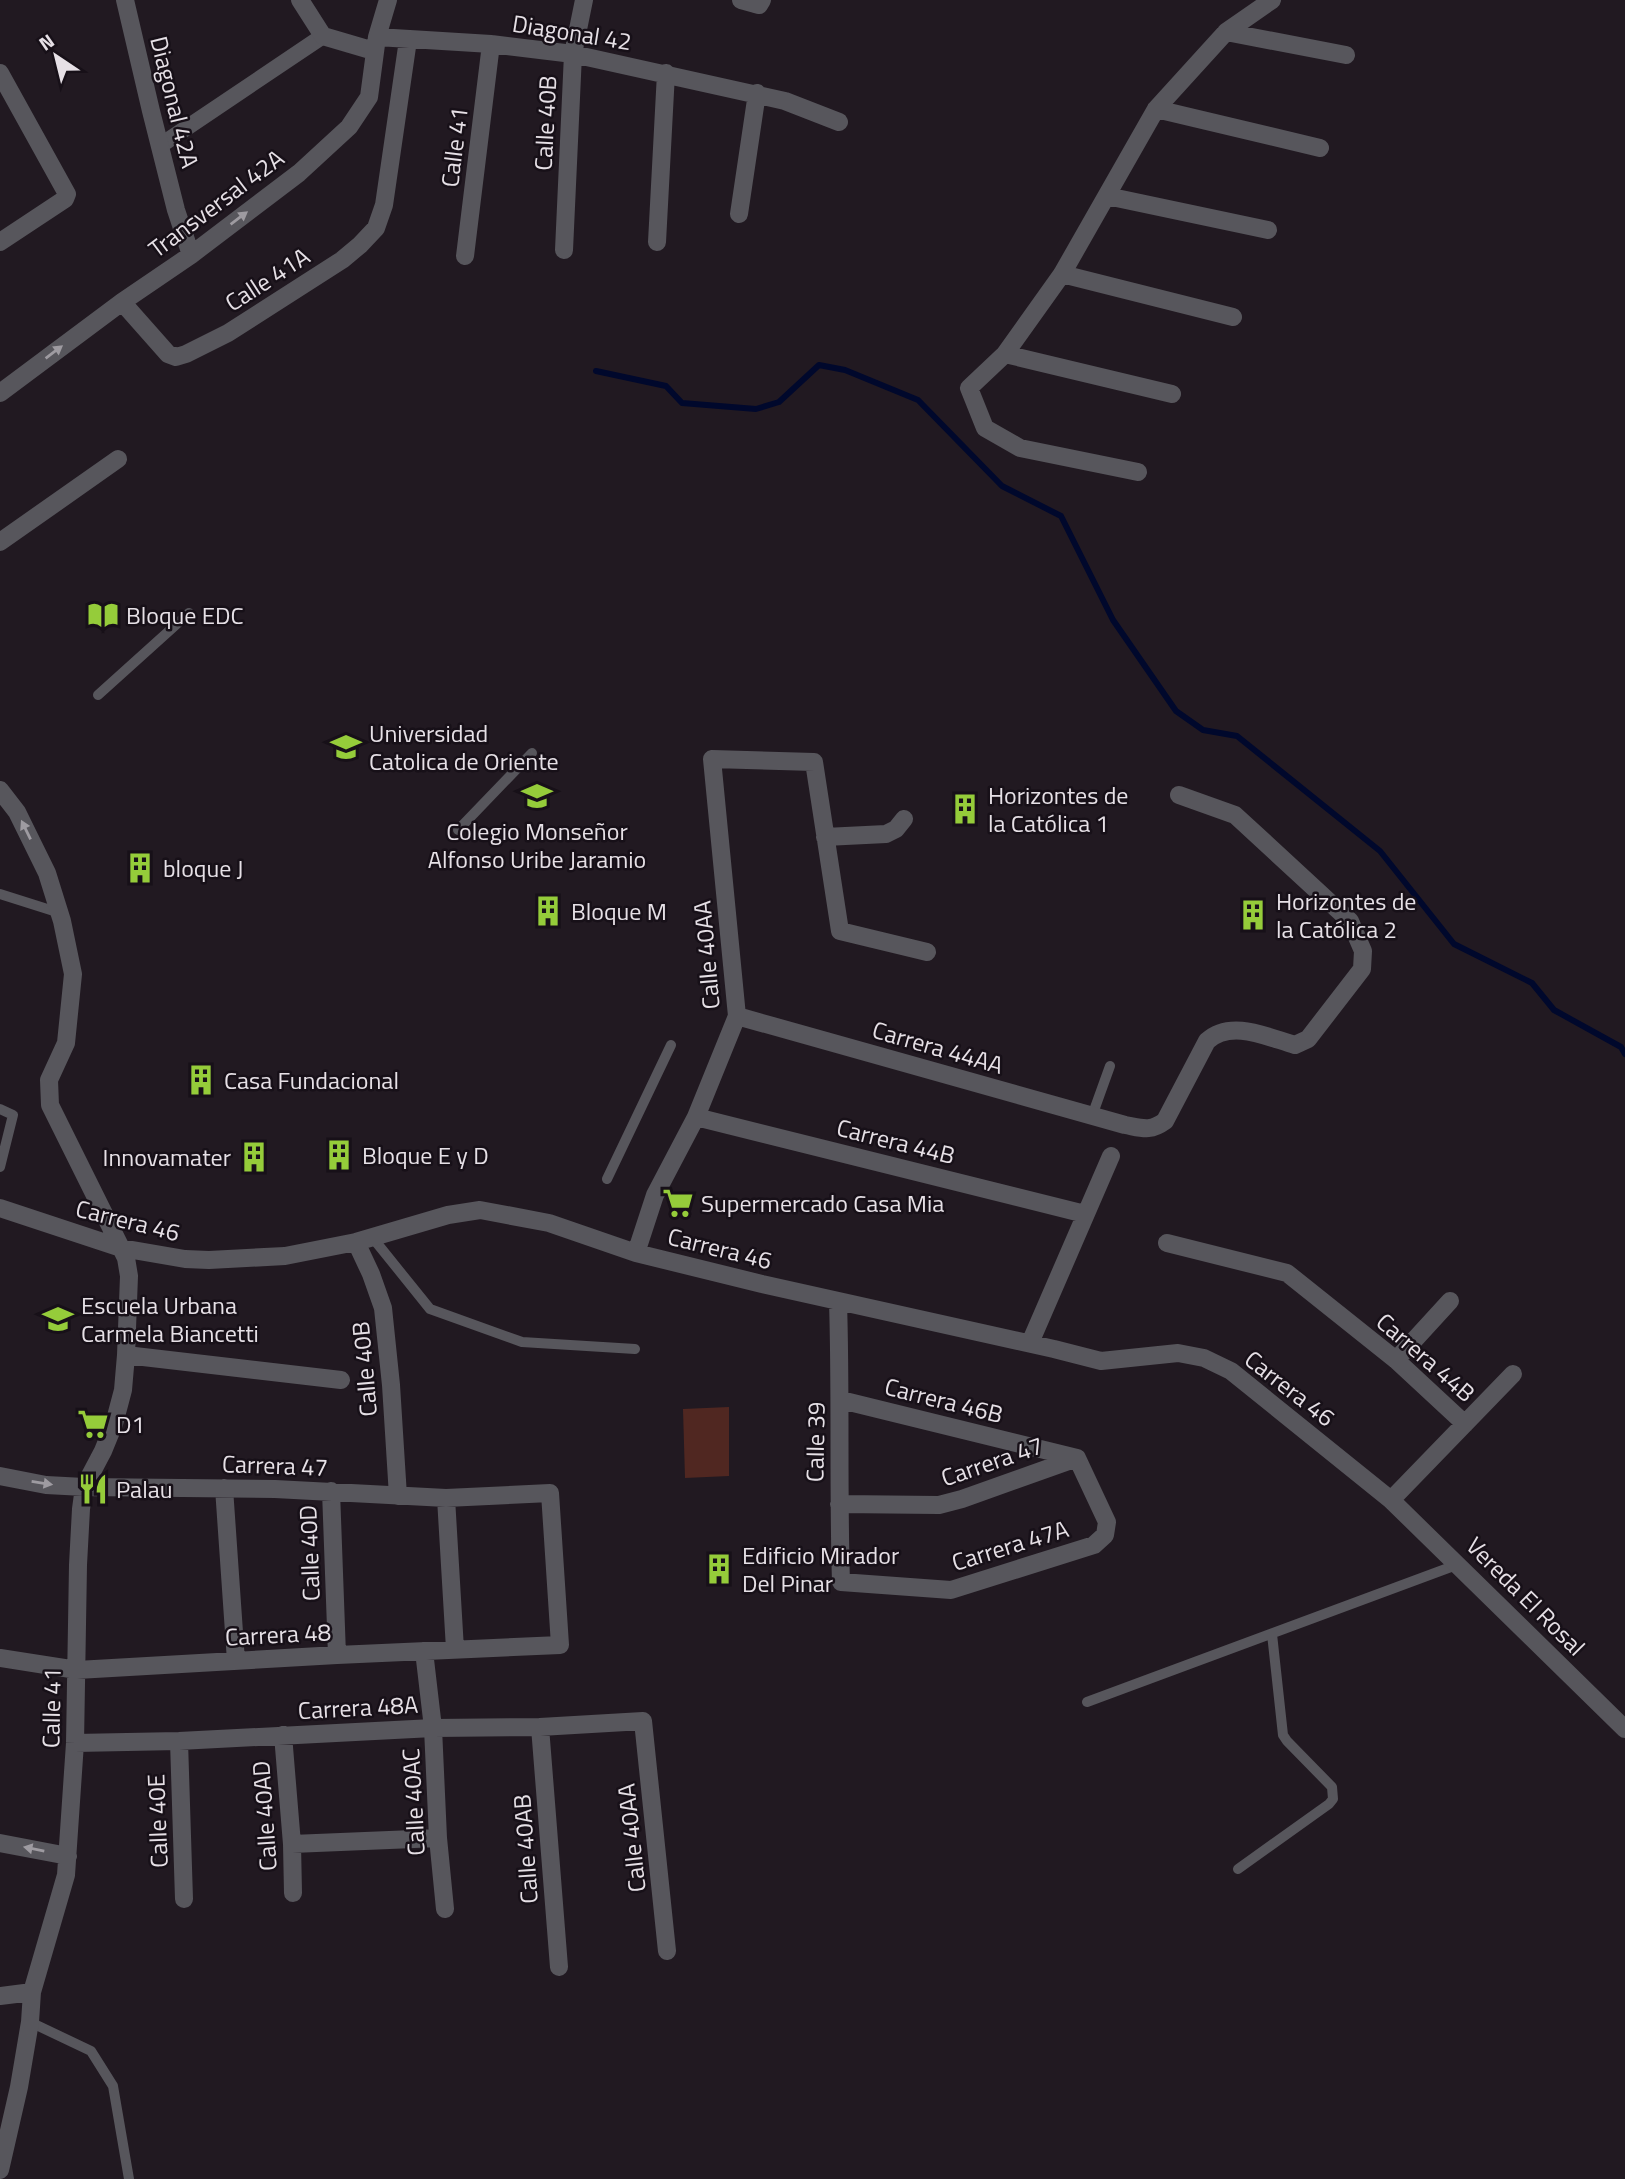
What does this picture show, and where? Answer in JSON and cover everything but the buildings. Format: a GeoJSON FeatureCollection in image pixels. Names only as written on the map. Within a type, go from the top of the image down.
{"type":"FeatureCollection","features":[{"type":"Feature","properties":{"kind":"street","name":"Diagonal 42A"},"geometry":{"type":"LineString","coordinates":[[125,0],[150,111],[176,210],[191,255]]}},
{"type":"Feature","properties":{"kind":"street"},"geometry":{"type":"LineString","coordinates":[[161,145],[323,36],[300,0]]}},
{"type":"Feature","properties":{"kind":"street","name":"Transversal 42A"},"geometry":{"type":"LineString","coordinates":[[0,393],[299,173],[349,127],[369,97],[376,44],[388,0]]}},
{"type":"Feature","properties":{"kind":"street","name":"Calle 40B"},"geometry":{"type":"LineString","coordinates":[[564,250],[573,54],[584,0]]}},
{"type":"Feature","properties":{"kind":"street"},"geometry":{"type":"LineString","coordinates":[[1138,472],[1020,448],[985,428],[969,388],[1005,355],[1062,274],[1156,109],[1226,32],[1272,0]]}},
{"type":"Feature","properties":{"kind":"street"},"geometry":{"type":"LineString","coordinates":[[1226,32],[1346,55]]}},
{"type":"Feature","properties":{"kind":"street","name":"Diagonal 42"},"geometry":{"type":"LineString","coordinates":[[323,36],[376,44],[408,40],[491,44],[573,54],[757,93],[839,122]]}},
{"type":"Feature","properties":{"kind":"street","name":"Calle 41A"},"geometry":{"type":"LineString","coordinates":[[122,302],[168,354],[176,357],[186,355],[228,333],[342,260],[360,245],[376,228],[384,205],[408,40]]}},
{"type":"Feature","properties":{"kind":"street","name":"Calle 41"},"geometry":{"type":"LineString","coordinates":[[465,256],[491,44]]}},
{"type":"Feature","properties":{"kind":"street"},"geometry":{"type":"LineString","coordinates":[[0,73],[67,194],[65,199],[0,243]]}},
{"type":"Feature","properties":{"kind":"street"},"geometry":{"type":"LineString","coordinates":[[657,242],[666,73]]}},
{"type":"Feature","properties":{"kind":"street"},"geometry":{"type":"LineString","coordinates":[[739,214],[757,93]]}},
{"type":"Feature","properties":{"kind":"street"},"geometry":{"type":"LineString","coordinates":[[1156,109],[1320,148]]}},
{"type":"Feature","properties":{"kind":"street"},"geometry":{"type":"LineString","coordinates":[[1107,196],[1268,230]]}},
{"type":"Feature","properties":{"kind":"street"},"geometry":{"type":"LineString","coordinates":[[1062,274],[1233,317]]}},
{"type":"Feature","properties":{"kind":"street"},"geometry":{"type":"LineString","coordinates":[[1005,355],[1172,394]]}},
{"type":"Feature","properties":{"kind":"street"},"geometry":{"type":"LineString","coordinates":[[0,542],[118,459]]}},
{"type":"Feature","properties":{"kind":"street","name":"Calle 40AA"},"geometry":{"type":"LineString","coordinates":[[636,1253],[655,1195],[696,1116],[737,1016],[712,760],[814,762],[825,837]]}},
{"type":"Feature","properties":{"kind":"street","name":"Calle 41"},"geometry":{"type":"LineString","coordinates":[[0,790],[17,813],[47,873],[60,913],[73,974],[66,1043],[49,1080],[50,1105],[126,1258],[129,1276],[122,1390],[114,1424],[84,1487],[78,1566],[75,1744],[66,1875],[32,1992],[30,2022],[1,2165]]}},
{"type":"Feature","properties":{"kind":"street","name":"Carrera 44AA"},"geometry":{"type":"LineString","coordinates":[[737,1016],[1125,1125],[1150,1129],[1156,1127],[1165,1121],[1207,1041],[1214,1035],[1224,1030],[1237,1029],[1295,1045],[1308,1039],[1362,969],[1363,951],[1350,921],[1235,815],[1179,795]]}},
{"type":"Feature","properties":{"kind":"street"},"geometry":{"type":"LineString","coordinates":[[904,819],[896,829],[886,834],[825,837],[840,931],[928,952]]}},
{"type":"Feature","properties":{"kind":"street","name":"Carrera 44B"},"geometry":{"type":"LineString","coordinates":[[696,1116],[1085,1214]]}},
{"type":"Feature","properties":{"kind":"street"},"geometry":{"type":"LineString","coordinates":[[1030,1343],[1111,1156]]}},
{"type":"Feature","properties":{"kind":"street","name":"Carrera 46"},"geometry":{"type":"LineString","coordinates":[[0,1208],[121,1248],[185,1259],[209,1260],[285,1256],[364,1240],[448,1215],[480,1210],[549,1223],[636,1253],[838,1302],[1030,1343],[1101,1362],[1178,1353],[1204,1358],[1231,1371],[1391,1500]]}},
{"type":"Feature","properties":{"kind":"street","name":"Calle 40B"},"geometry":{"type":"LineString","coordinates":[[364,1240],[371,1274],[383,1308],[398,1496]]}},
{"type":"Feature","properties":{"kind":"street","name":"Carrera 44B"},"geometry":{"type":"LineString","coordinates":[[1167,1243],[1286,1273],[1396,1360],[1465,1424]]}},
{"type":"Feature","properties":{"kind":"street"},"geometry":{"type":"LineString","coordinates":[[1396,1360],[1450,1301]]}},
{"type":"Feature","properties":{"kind":"street","name":"Calle 39"},"geometry":{"type":"LineString","coordinates":[[838,1302],[841,1582]]}},
{"type":"Feature","properties":{"kind":"street"},"geometry":{"type":"LineString","coordinates":[[126,1355],[341,1380]]}},
{"type":"Feature","properties":{"kind":"street"},"geometry":{"type":"LineString","coordinates":[[1391,1500],[1513,1374]]}},
{"type":"Feature","properties":{"kind":"street","name":"Carrera 46B"},"geometry":{"type":"LineString","coordinates":[[841,1400],[1077,1458]]}},
{"type":"Feature","properties":{"kind":"street","name":"Carrera 47"},"geometry":{"type":"LineString","coordinates":[[839,1504],[939,1505],[1077,1458]]}},
{"type":"Feature","properties":{"kind":"street","name":"Carrera 47A"},"geometry":{"type":"LineString","coordinates":[[841,1582],[951,1590],[1094,1545],[1105,1535],[1107,1522],[1077,1458]]}},
{"type":"Feature","properties":{"kind":"street","name":"Carrera 47"},"geometry":{"type":"LineString","coordinates":[[0,1476],[46,1485],[84,1487],[331,1491],[446,1498],[550,1493],[560,1645]]}},
{"type":"Feature","properties":{"kind":"street"},"geometry":{"type":"LineString","coordinates":[[225,1488],[236,1661]]}},
{"type":"Feature","properties":{"kind":"street","name":"Calle 40D"},"geometry":{"type":"LineString","coordinates":[[331,1491],[337,1655]]}},
{"type":"Feature","properties":{"kind":"street"},"geometry":{"type":"LineString","coordinates":[[446,1498],[455,1649]]}},
{"type":"Feature","properties":{"kind":"street","name":"Vereda El Rosal"},"geometry":{"type":"LineString","coordinates":[[1391,1500],[1625,1728]]}},
{"type":"Feature","properties":{"kind":"street","name":"Carrera 48"},"geometry":{"type":"LineString","coordinates":[[0,1658],[77,1670],[560,1645]]}},
{"type":"Feature","properties":{"kind":"street","name":"Calle 40AC"},"geometry":{"type":"LineString","coordinates":[[424,1651],[433,1728],[438,1838],[445,1909]]}},
{"type":"Feature","properties":{"kind":"street","name":"Calle 40AA"},"geometry":{"type":"LineString","coordinates":[[643,1721],[667,1951]]}},
{"type":"Feature","properties":{"kind":"street","name":"Carrera 48A"},"geometry":{"type":"LineString","coordinates":[[75,1744],[643,1721]]}},
{"type":"Feature","properties":{"kind":"street","name":"Calle 40AB"},"geometry":{"type":"LineString","coordinates":[[540,1727],[559,1967]]}},
{"type":"Feature","properties":{"kind":"street","name":"Calle 40AD"},"geometry":{"type":"LineString","coordinates":[[283,1735],[293,1893]]}},
{"type":"Feature","properties":{"kind":"street","name":"Calle 40E"},"geometry":{"type":"LineString","coordinates":[[179,1741],[184,1899]]}},
{"type":"Feature","properties":{"kind":"street"},"geometry":{"type":"LineString","coordinates":[[292,1844],[438,1838]]}},
{"type":"Feature","properties":{"kind":"street"},"geometry":{"type":"LineString","coordinates":[[0,1843],[68,1856]]}},
{"type":"Feature","properties":{"kind":"street"},"geometry":{"type":"LineString","coordinates":[[0,1996],[32,1992]]}},
{"type":"Feature","properties":{"kind":"lane"},"geometry":{"type":"LineString","coordinates":[[98,695],[189,613]]}},
{"type":"Feature","properties":{"kind":"lane"},"geometry":{"type":"LineString","coordinates":[[458,830],[532,753]]}},
{"type":"Feature","properties":{"kind":"lane"},"geometry":{"type":"LineString","coordinates":[[0,894],[60,913]]}},
{"type":"Feature","properties":{"kind":"lane"},"geometry":{"type":"LineString","coordinates":[[607,1179],[671,1045]]}},
{"type":"Feature","properties":{"kind":"lane"},"geometry":{"type":"LineString","coordinates":[[1092,1116],[1110,1066]]}},
{"type":"Feature","properties":{"kind":"lane"},"geometry":{"type":"LineString","coordinates":[[0,1109],[13,1115],[1,1161]]}},
{"type":"Feature","properties":{"kind":"lane"},"geometry":{"type":"LineString","coordinates":[[364,1240],[430,1309],[522,1342],[635,1349]]}},
{"type":"Feature","properties":{"kind":"lane"},"geometry":{"type":"LineString","coordinates":[[1087,1702],[1459,1564]]}},
{"type":"Feature","properties":{"kind":"lane"},"geometry":{"type":"LineString","coordinates":[[1238,1869],[1333,1799],[1332,1787],[1283,1735],[1272,1634]]}},
{"type":"Feature","properties":{"kind":"lane"},"geometry":{"type":"LineString","coordinates":[[30,2022],[91,2051],[113,2086],[129,2179]]}},
{"type":"Feature","properties":{"kind":"shaded area"},"geometry":{"type":"Polygon","coordinates":[[[729,1407],[729,1476],[685,1478],[683,1409],[729,1407]]]}},
{"type":"Feature","properties":{"kind":"waterway"},"geometry":{"type":"LineString","coordinates":[[596,371],[666,386],[682,403],[756,409],[779,402],[819,365],[845,370],[918,400],[1002,486],[1061,516],[1113,620],[1176,711],[1203,730],[1237,736],[1380,851],[1454,944],[1532,983],[1554,1010],[1621,1047],[1625,1054]]}},
{"type":"Feature","properties":{"kind":"place","name":"Bloque EDC"},"geometry":{"type":"Point","coordinates":[103,615]}},
{"type":"Feature","properties":{"kind":"place","name":"Universidad Catolica de Oriente"},"geometry":{"type":"Point","coordinates":[346,747]}},
{"type":"Feature","properties":{"kind":"place","name":"Colegio Monseñor Alfonso Uribe Jaramio"},"geometry":{"type":"Point","coordinates":[537,796]}},
{"type":"Feature","properties":{"kind":"place","name":"Horizontes de la Católica 1"},"geometry":{"type":"Point","coordinates":[965,809]}},
{"type":"Feature","properties":{"kind":"place","name":"bloque J"},"geometry":{"type":"Point","coordinates":[140,868]}},
{"type":"Feature","properties":{"kind":"place","name":"Bloque M"},"geometry":{"type":"Point","coordinates":[548,911]}},
{"type":"Feature","properties":{"kind":"place","name":"Horizontes de la Católica 2"},"geometry":{"type":"Point","coordinates":[1253,915]}},
{"type":"Feature","properties":{"kind":"place","name":"Casa Fundacional"},"geometry":{"type":"Point","coordinates":[201,1080]}},
{"type":"Feature","properties":{"kind":"place","name":"Bloque E y D"},"geometry":{"type":"Point","coordinates":[339,1155]}},
{"type":"Feature","properties":{"kind":"place","name":"Innovamater"},"geometry":{"type":"Point","coordinates":[254,1157]}},
{"type":"Feature","properties":{"kind":"place","name":"Supermercado Casa Mia"},"geometry":{"type":"Point","coordinates":[678,1203]}},
{"type":"Feature","properties":{"kind":"place","name":"Escuela Urbana Carmela Biancetti"},"geometry":{"type":"Point","coordinates":[58,1319]}},
{"type":"Feature","properties":{"kind":"place","name":"D1"},"geometry":{"type":"Point","coordinates":[93,1424]}},
{"type":"Feature","properties":{"kind":"place","name":"Palau"},"geometry":{"type":"Point","coordinates":[93,1489]}},
{"type":"Feature","properties":{"kind":"place","name":"Edificio Mirador Del Pinar"},"geometry":{"type":"Point","coordinates":[719,1569]}}]}
